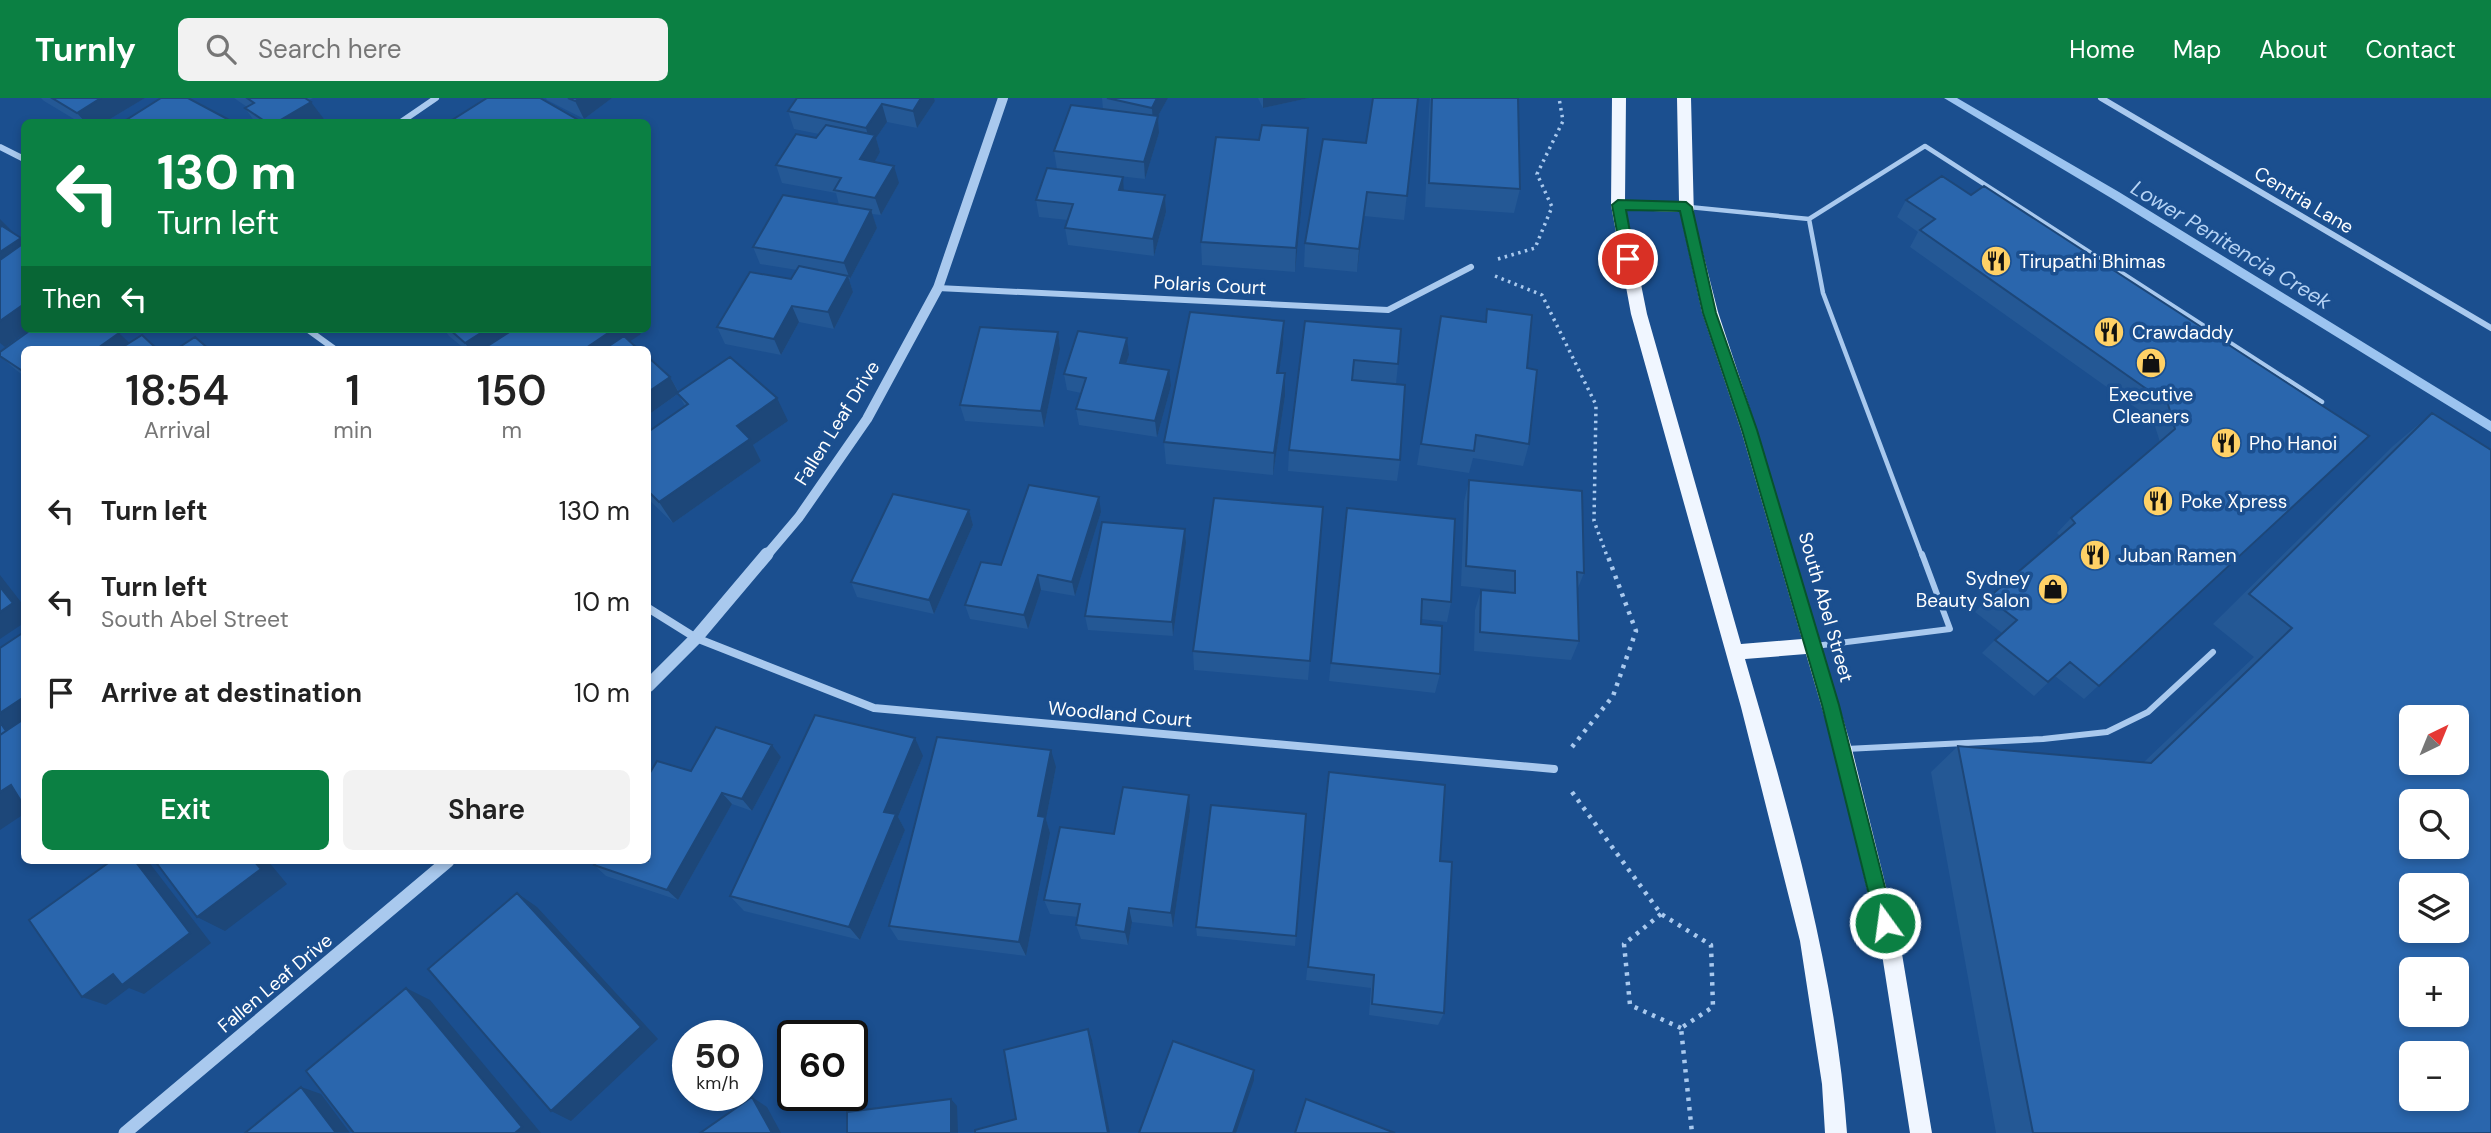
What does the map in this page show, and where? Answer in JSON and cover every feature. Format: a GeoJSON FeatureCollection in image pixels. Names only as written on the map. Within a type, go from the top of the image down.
{"type":"FeatureCollection","features":[{"type":"Feature","properties":{"kind":"main road"},"geometry":{"type":"LineString","coordinates":[[1619,98],[1618,205],[1639,314],[1734,652],[1810,941],[1833,1084],[1836,1133]]}},
{"type":"Feature","properties":{"kind":"main road","name":"South Abel Street"},"geometry":{"type":"LineString","coordinates":[[1685,98],[1686,207],[1710,313],[1749,430],[1843,750],[1891,948],[1921,1133]]}},
{"type":"Feature","properties":{"kind":"main road"},"geometry":{"type":"LineString","coordinates":[[1618,205],[1686,207]]}},
{"type":"Feature","properties":{"kind":"main road"},"geometry":{"type":"LineString","coordinates":[[1734,652],[1814,646]]}},
{"type":"Feature","properties":{"kind":"street"},"geometry":{"type":"LineString","coordinates":[[405,119],[436,98]]}},
{"type":"Feature","properties":{"kind":"street","name":"Fallen Leaf Drive"},"geometry":{"type":"LineString","coordinates":[[651,682],[696,638],[799,517],[859,430],[938,288],[1003,98]]}},
{"type":"Feature","properties":{"kind":"street","name":"Centria Lane"},"geometry":{"type":"LineString","coordinates":[[2101,98],[2491,328]]}},
{"type":"Feature","properties":{"kind":"street"},"geometry":{"type":"LineString","coordinates":[[0,147],[21,158]]}},
{"type":"Feature","properties":{"kind":"street","name":"Polaris Court"},"geometry":{"type":"LineString","coordinates":[[938,288],[1388,310],[1471,267]]}},
{"type":"Feature","properties":{"kind":"street"},"geometry":{"type":"LineString","coordinates":[[313,333],[330,346]]}},
{"type":"Feature","properties":{"kind":"street","name":"Woodland Court"},"geometry":{"type":"LineString","coordinates":[[651,610],[696,638],[874,708],[1554,769]]}},
{"type":"Feature","properties":{"kind":"street","name":"Fallen Leaf Drive"},"geometry":{"type":"LineString","coordinates":[[125,1133],[444,864]]}},
{"type":"Feature","properties":{"kind":"lane"},"geometry":{"type":"LineString","coordinates":[[1686,207],[1809,219],[1925,146],[2322,402]]}},
{"type":"Feature","properties":{"kind":"lane"},"geometry":{"type":"LineString","coordinates":[[1809,219],[1823,293],[1950,629],[1814,646]]}},
{"type":"Feature","properties":{"kind":"lane"},"geometry":{"type":"LineString","coordinates":[[1843,750],[2043,739],[2107,732],[2148,712],[2213,652]]}},
{"type":"Feature","properties":{"kind":"path"},"geometry":{"type":"LineString","coordinates":[[1471,267],[1535,248],[1552,207],[1536,174],[1563,121],[1559,98]]}},
{"type":"Feature","properties":{"kind":"path"},"geometry":{"type":"LineString","coordinates":[[1471,267],[1542,295],[1596,405],[1594,521],[1636,631],[1613,696],[1554,769],[1661,914],[1711,945],[1713,1007],[1681,1028]]}},
{"type":"Feature","properties":{"kind":"path"},"geometry":{"type":"LineString","coordinates":[[1661,914],[1624,944],[1630,1005],[1681,1028]]}},
{"type":"Feature","properties":{"kind":"path"},"geometry":{"type":"LineString","coordinates":[[1681,1028],[1692,1133]]}},
{"type":"Feature","properties":{"kind":"building"},"geometry":{"type":"Polygon","coordinates":[[[52,98],[101,98],[77,113],[52,98]]]}},
{"type":"Feature","properties":{"kind":"building"},"geometry":{"type":"Polygon","coordinates":[[[161,98],[188,98],[227,119],[128,119],[161,98]]]}},
{"type":"Feature","properties":{"kind":"building"},"geometry":{"type":"Polygon","coordinates":[[[247,98],[305,98],[311,102],[282,119],[262,119],[245,108],[254,103],[247,98]]]}},
{"type":"Feature","properties":{"kind":"building"},"geometry":{"type":"Polygon","coordinates":[[[487,98],[540,98],[577,119],[454,119],[487,98]]]}},
{"type":"Feature","properties":{"kind":"building"},"geometry":{"type":"Polygon","coordinates":[[[797,98],[921,98],[913,111],[882,104],[866,128],[788,111],[797,98]]]}},
{"type":"Feature","properties":{"kind":"building"},"geometry":{"type":"Polygon","coordinates":[[[1107,98],[1157,98],[1152,108],[1107,98]]]}},
{"type":"Feature","properties":{"kind":"building"},"geometry":{"type":"Polygon","coordinates":[[[1373,98],[1418,98],[1407,196],[1367,192],[1359,249],[1305,243],[1323,139],[1366,143],[1373,98]]]}},
{"type":"Feature","properties":{"kind":"building"},"geometry":{"type":"Polygon","coordinates":[[[1432,98],[1518,98],[1520,189],[1429,183],[1432,98]]]}},
{"type":"Feature","properties":{"kind":"building"},"geometry":{"type":"Polygon","coordinates":[[[1071,105],[1158,116],[1144,162],[1054,151],[1071,105]]]}},
{"type":"Feature","properties":{"kind":"building"},"geometry":{"type":"Polygon","coordinates":[[[826,125],[875,135],[860,159],[894,166],[875,198],[834,190],[841,178],[776,165],[796,134],[816,138],[826,125]]]}},
{"type":"Feature","properties":{"kind":"building"},"geometry":{"type":"Polygon","coordinates":[[[1262,125],[1308,128],[1296,248],[1201,242],[1216,137],[1259,140],[1262,125]]]}},
{"type":"Feature","properties":{"kind":"building"},"geometry":{"type":"Polygon","coordinates":[[[1047,168],[1123,177],[1119,190],[1165,195],[1153,239],[1065,228],[1073,204],[1036,200],[1047,168]]]}},
{"type":"Feature","properties":{"kind":"building"},"geometry":{"type":"Polygon","coordinates":[[[1942,176],[1971,195],[1984,186],[2369,436],[2099,686],[2070,662],[2048,682],[1995,640],[2017,620],[1988,598],[2075,523],[2071,518],[2175,429],[2168,404],[1920,230],[1935,219],[1906,200],[1942,176]]]}},
{"type":"Feature","properties":{"kind":"building"},"geometry":{"type":"Polygon","coordinates":[[[783,195],[871,210],[844,263],[753,247],[783,195]]]}},
{"type":"Feature","properties":{"kind":"building"},"geometry":{"type":"Polygon","coordinates":[[[0,227],[21,238],[0,252],[0,227]]]}},
{"type":"Feature","properties":{"kind":"building"},"geometry":{"type":"Polygon","coordinates":[[[21,245],[21,306],[0,321],[0,260],[21,245]]]}},
{"type":"Feature","properties":{"kind":"building"},"geometry":{"type":"Polygon","coordinates":[[[799,266],[848,276],[828,312],[792,306],[774,339],[717,327],[750,272],[791,279],[799,266]]]}},
{"type":"Feature","properties":{"kind":"building"},"geometry":{"type":"Polygon","coordinates":[[[1487,309],[1532,315],[1527,368],[1537,370],[1529,444],[1476,435],[1474,451],[1421,444],[1441,316],[1486,322],[1487,309]]]}},
{"type":"Feature","properties":{"kind":"building"},"geometry":{"type":"Polygon","coordinates":[[[1190,312],[1284,321],[1277,373],[1285,373],[1274,453],[1164,442],[1190,312]]]}},
{"type":"Feature","properties":{"kind":"building"},"geometry":{"type":"Polygon","coordinates":[[[1305,321],[1401,329],[1398,364],[1354,360],[1352,380],[1405,385],[1400,460],[1289,450],[1305,321]]]}},
{"type":"Feature","properties":{"kind":"building"},"geometry":{"type":"Polygon","coordinates":[[[980,327],[1058,332],[1041,411],[960,405],[980,327]]]}},
{"type":"Feature","properties":{"kind":"building"},"geometry":{"type":"Polygon","coordinates":[[[1078,331],[1127,338],[1120,363],[1169,370],[1155,421],[1076,409],[1086,378],[1064,374],[1078,331]]]}},
{"type":"Feature","properties":{"kind":"building"},"geometry":{"type":"Polygon","coordinates":[[[26,333],[119,333],[101,346],[21,346],[21,370],[0,356],[0,352],[26,333]]]}},
{"type":"Feature","properties":{"kind":"building"},"geometry":{"type":"Polygon","coordinates":[[[454,333],[481,333],[465,343],[454,333]]]}},
{"type":"Feature","properties":{"kind":"building"},"geometry":{"type":"Polygon","coordinates":[[[508,333],[608,333],[589,346],[488,346],[508,333]]]}},
{"type":"Feature","properties":{"kind":"building"},"geometry":{"type":"Polygon","coordinates":[[[142,335],[154,346],[124,346],[142,335]]]}},
{"type":"Feature","properties":{"kind":"building"},"geometry":{"type":"Polygon","coordinates":[[[624,336],[635,346],[609,346],[624,336]]]}},
{"type":"Feature","properties":{"kind":"building"},"geometry":{"type":"Polygon","coordinates":[[[195,337],[205,346],[181,346],[195,337]]]}},
{"type":"Feature","properties":{"kind":"building"},"geometry":{"type":"Polygon","coordinates":[[[730,357],[777,398],[737,426],[750,439],[659,502],[651,494],[651,430],[688,404],[677,393],[730,357]]]}},
{"type":"Feature","properties":{"kind":"building"},"geometry":{"type":"Polygon","coordinates":[[[651,360],[670,377],[651,390],[651,360]]]}},
{"type":"Feature","properties":{"kind":"building"},"geometry":{"type":"Polygon","coordinates":[[[2432,413],[2491,450],[2491,1133],[2033,1133],[1958,746],[2151,763],[2292,628],[2249,594],[2432,413]]]}},
{"type":"Feature","properties":{"kind":"building"},"geometry":{"type":"Polygon","coordinates":[[[1469,480],[1582,491],[1584,573],[1577,572],[1579,641],[1480,632],[1481,590],[1515,593],[1515,571],[1466,566],[1469,480]]]}},
{"type":"Feature","properties":{"kind":"building"},"geometry":{"type":"Polygon","coordinates":[[[1029,485],[1099,497],[1072,582],[1038,575],[1024,615],[965,605],[981,562],[1001,565],[1029,485]]]}},
{"type":"Feature","properties":{"kind":"building"},"geometry":{"type":"Polygon","coordinates":[[[893,494],[969,510],[929,600],[851,582],[893,494]]]}},
{"type":"Feature","properties":{"kind":"building"},"geometry":{"type":"Polygon","coordinates":[[[1214,498],[1323,507],[1310,661],[1193,651],[1214,498]]]}},
{"type":"Feature","properties":{"kind":"building"},"geometry":{"type":"Polygon","coordinates":[[[1347,508],[1455,519],[1451,602],[1422,599],[1421,624],[1442,626],[1440,674],[1331,663],[1347,508]]]}},
{"type":"Feature","properties":{"kind":"building"},"geometry":{"type":"Polygon","coordinates":[[[1102,522],[1185,529],[1172,622],[1085,616],[1102,522]]]}},
{"type":"Feature","properties":{"kind":"building"},"geometry":{"type":"Polygon","coordinates":[[[0,587],[13,603],[0,612],[0,587]]]}},
{"type":"Feature","properties":{"kind":"building"},"geometry":{"type":"Polygon","coordinates":[[[21,634],[21,699],[0,713],[0,648],[21,634]]]}},
{"type":"Feature","properties":{"kind":"building"},"geometry":{"type":"Polygon","coordinates":[[[815,715],[915,738],[884,812],[896,814],[849,927],[730,896],[815,715]]]}},
{"type":"Feature","properties":{"kind":"building"},"geometry":{"type":"Polygon","coordinates":[[[21,721],[21,801],[11,785],[0,792],[0,735],[21,721]]]}},
{"type":"Feature","properties":{"kind":"building"},"geometry":{"type":"Polygon","coordinates":[[[0,722],[6,731],[0,735],[0,722]]]}},
{"type":"Feature","properties":{"kind":"building"},"geometry":{"type":"Polygon","coordinates":[[[716,727],[772,745],[742,799],[722,793],[667,890],[594,865],[651,864],[651,771],[657,761],[691,771],[716,727]]]}},
{"type":"Feature","properties":{"kind":"building"},"geometry":{"type":"Polygon","coordinates":[[[937,737],[1051,750],[1038,816],[1045,817],[1019,942],[889,926],[937,737]]]}},
{"type":"Feature","properties":{"kind":"building"},"geometry":{"type":"Polygon","coordinates":[[[1329,772],[1445,785],[1440,861],[1452,862],[1444,1013],[1372,1004],[1374,975],[1308,967],[1329,772]]]}},
{"type":"Feature","properties":{"kind":"building"},"geometry":{"type":"Polygon","coordinates":[[[1123,787],[1189,795],[1171,913],[1129,908],[1125,932],[1076,925],[1080,904],[1044,900],[1060,827],[1114,834],[1123,787]]]}},
{"type":"Feature","properties":{"kind":"building"},"geometry":{"type":"Polygon","coordinates":[[[1211,805],[1306,814],[1296,936],[1196,927],[1211,805]]]}},
{"type":"Feature","properties":{"kind":"building"},"geometry":{"type":"Polygon","coordinates":[[[107,864],[137,864],[190,933],[122,985],[113,974],[82,997],[29,920],[107,864]]]}},
{"type":"Feature","properties":{"kind":"building"},"geometry":{"type":"Polygon","coordinates":[[[157,864],[257,864],[261,869],[197,917],[157,864]]]}},
{"type":"Feature","properties":{"kind":"building"},"geometry":{"type":"Polygon","coordinates":[[[517,893],[641,1027],[551,1111],[428,969],[517,893]]]}},
{"type":"Feature","properties":{"kind":"building"},"geometry":{"type":"Polygon","coordinates":[[[406,988],[522,1127],[515,1133],[354,1133],[306,1071],[406,988]]]}},
{"type":"Feature","properties":{"kind":"building"},"geometry":{"type":"Polygon","coordinates":[[[1088,1029],[1108,1133],[975,1133],[975,1130],[1016,1119],[1004,1050],[1088,1029]]]}},
{"type":"Feature","properties":{"kind":"building"},"geometry":{"type":"Polygon","coordinates":[[[1173,1041],[1254,1070],[1233,1133],[1139,1133],[1173,1041]]]}},
{"type":"Feature","properties":{"kind":"building"},"geometry":{"type":"Polygon","coordinates":[[[301,1087],[336,1133],[245,1133],[301,1087]]]}},
{"type":"Feature","properties":{"kind":"building"},"geometry":{"type":"Polygon","coordinates":[[[951,1099],[951,1133],[847,1133],[847,1112],[951,1099]]]}},
{"type":"Feature","properties":{"kind":"building"},"geometry":{"type":"Polygon","coordinates":[[[1306,1099],[1395,1133],[1295,1133],[1306,1099]]]}},
{"type":"Feature","properties":{"kind":"building"},"geometry":{"type":"Polygon","coordinates":[[[732,1111],[760,1111],[772,1133],[700,1133],[732,1111]]]}},
{"type":"Feature","properties":{"kind":"waterway","name":"Lower Penitencia Creek"},"geometry":{"type":"LineString","coordinates":[[1949,98],[2115,195],[2491,427]]}},
{"type":"Feature","properties":{"kind":"place","name":"Tirupathi Bhimas"},"geometry":{"type":"Point","coordinates":[1996,261]}},
{"type":"Feature","properties":{"kind":"place","name":"Crawdaddy"},"geometry":{"type":"Point","coordinates":[2109,332]}},
{"type":"Feature","properties":{"kind":"place","name":"Executive Cleaners"},"geometry":{"type":"Point","coordinates":[2151,363]}},
{"type":"Feature","properties":{"kind":"place","name":"Pho Hanoi"},"geometry":{"type":"Point","coordinates":[2226,443]}},
{"type":"Feature","properties":{"kind":"place","name":"Poke Xpress"},"geometry":{"type":"Point","coordinates":[2158,501]}},
{"type":"Feature","properties":{"kind":"place","name":"Juban Ramen"},"geometry":{"type":"Point","coordinates":[2095,555]}},
{"type":"Feature","properties":{"kind":"place","name":"Sydney Beauty Salon"},"geometry":{"type":"Point","coordinates":[2053,589]}},
{"type":"Feature","properties":{"kind":"route"},"geometry":{"type":"LineString","coordinates":[[1628,259],[1618,205],[1686,207],[1710,313],[1749,430],[1831,705],[1885,923]]}}]}
